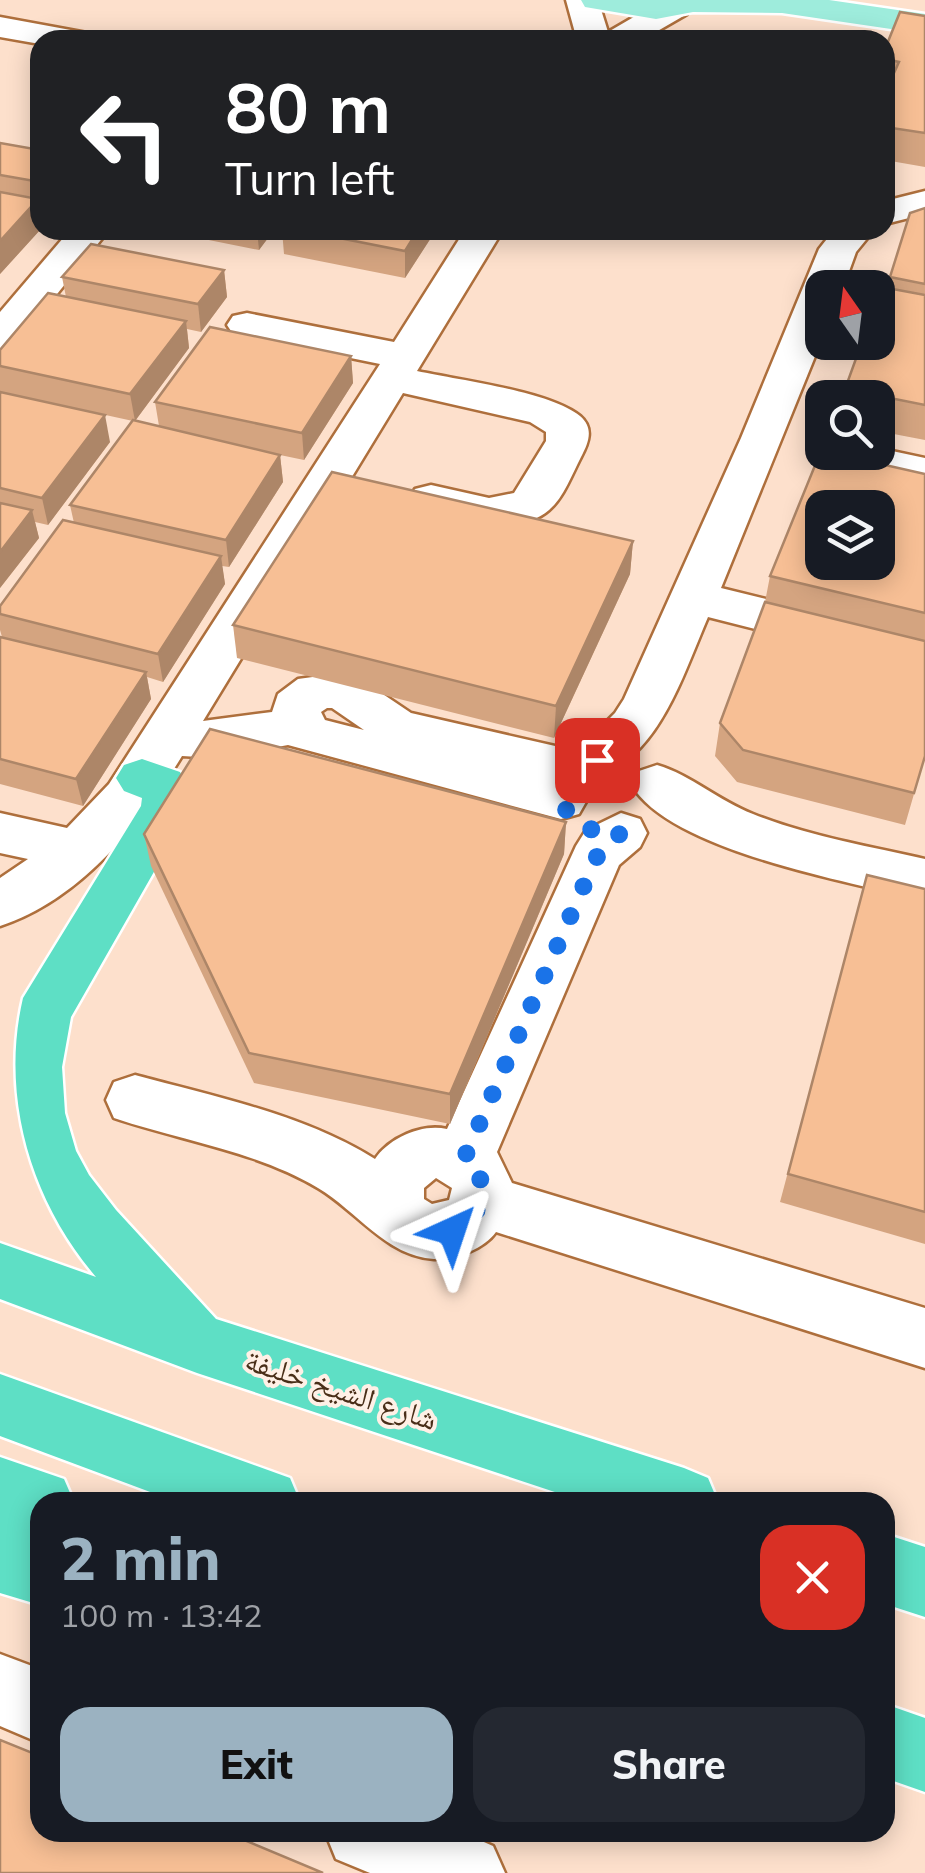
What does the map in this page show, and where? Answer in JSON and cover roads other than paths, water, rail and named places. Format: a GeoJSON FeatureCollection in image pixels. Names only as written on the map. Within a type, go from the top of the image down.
{"type":"FeatureCollection","features":[{"type":"Feature","properties":{"kind":"highway"},"geometry":{"type":"LineString","coordinates":[[154,757],[169,800],[166,809],[43,1014],[32,1051],[28,1088],[33,1126],[46,1162],[66,1197],[197,1343]]}},
{"type":"Feature","properties":{"kind":"highway","name":"شارع الشيخ خليفة"},"geometry":{"type":"LineString","coordinates":[[11,1266],[197,1343],[653,1492]]}},
{"type":"Feature","properties":{"kind":"highway"},"geometry":{"type":"LineString","coordinates":[[0,1405],[239,1492]]}},
{"type":"Feature","properties":{"kind":"highway"},"geometry":{"type":"LineString","coordinates":[[0,1490],[30,1500]]}},
{"type":"Feature","properties":{"kind":"highway"},"geometry":{"type":"LineString","coordinates":[[0,1558],[30,1567]]}},
{"type":"Feature","properties":{"kind":"highway"},"geometry":{"type":"LineString","coordinates":[[895,1572],[925,1582]]}},
{"type":"Feature","properties":{"kind":"highway"},"geometry":{"type":"LineString","coordinates":[[895,1745],[925,1756]]}},
{"type":"Feature","properties":{"kind":"main road"},"geometry":{"type":"LineString","coordinates":[[598,0],[636,8],[692,3],[796,4],[925,24]]}},
{"type":"Feature","properties":{"kind":"street"},"geometry":{"type":"LineString","coordinates":[[582,0],[591,30]]}},
{"type":"Feature","properties":{"kind":"street"},"geometry":{"type":"LineString","coordinates":[[638,30],[692,3]]}},
{"type":"Feature","properties":{"kind":"street"},"geometry":{"type":"LineString","coordinates":[[0,27],[30,32]]}},
{"type":"Feature","properties":{"kind":"street"},"geometry":{"type":"LineString","coordinates":[[895,196],[925,192]]}},
{"type":"Feature","properties":{"kind":"street"},"geometry":{"type":"LineString","coordinates":[[895,210],[925,202]]}},
{"type":"Feature","properties":{"kind":"street"},"geometry":{"type":"LineString","coordinates":[[0,338],[82,240]]}},
{"type":"Feature","properties":{"kind":"street"},"geometry":{"type":"LineString","coordinates":[[0,905],[80,850],[115,815],[194,694],[363,482],[398,367],[478,240]]}},
{"type":"Feature","properties":{"kind":"street"},"geometry":{"type":"LineString","coordinates":[[734,830],[605,834],[575,822],[578,776],[632,726],[648,700],[764,438],[832,269]]}},
{"type":"Feature","properties":{"kind":"street"},"geometry":{"type":"LineString","coordinates":[[247,325],[544,412],[562,421],[569,434],[536,497],[516,508],[476,510],[363,482]]}},
{"type":"Feature","properties":{"kind":"street"},"geometry":{"type":"LineString","coordinates":[[764,438],[805,446]]}},
{"type":"Feature","properties":{"kind":"street"},"geometry":{"type":"LineString","coordinates":[[895,465],[925,472]]}},
{"type":"Feature","properties":{"kind":"street"},"geometry":{"type":"LineString","coordinates":[[693,597],[925,655]]}},
{"type":"Feature","properties":{"kind":"street"},"geometry":{"type":"LineString","coordinates":[[141,680],[194,694]]}},
{"type":"Feature","properties":{"kind":"street"},"geometry":{"type":"LineString","coordinates":[[154,757],[216,740],[298,726],[296,706],[303,698],[328,688],[342,690],[396,728],[578,776],[628,762],[700,814],[734,830],[925,880]]}},
{"type":"Feature","properties":{"kind":"street"},"geometry":{"type":"LineString","coordinates":[[306,1149],[346,1170],[406,1223],[435,1233],[466,1224],[456,1171],[595,860],[605,844],[655,816],[660,806],[646,730],[648,700]]}},
{"type":"Feature","properties":{"kind":"street"},"geometry":{"type":"LineString","coordinates":[[0,833],[80,850]]}},
{"type":"Feature","properties":{"kind":"street"},"geometry":{"type":"LineString","coordinates":[[135,1100],[306,1149],[456,1171]]}},
{"type":"Feature","properties":{"kind":"street"},"geometry":{"type":"LineString","coordinates":[[396,1212],[392,1184],[407,1162],[456,1171],[925,1338]]}},
{"type":"Feature","properties":{"kind":"street"},"geometry":{"type":"LineString","coordinates":[[0,1690],[30,1702]]}},
{"type":"Feature","properties":{"kind":"street"},"geometry":{"type":"LineString","coordinates":[[388,1842],[466,1873]]}}]}
